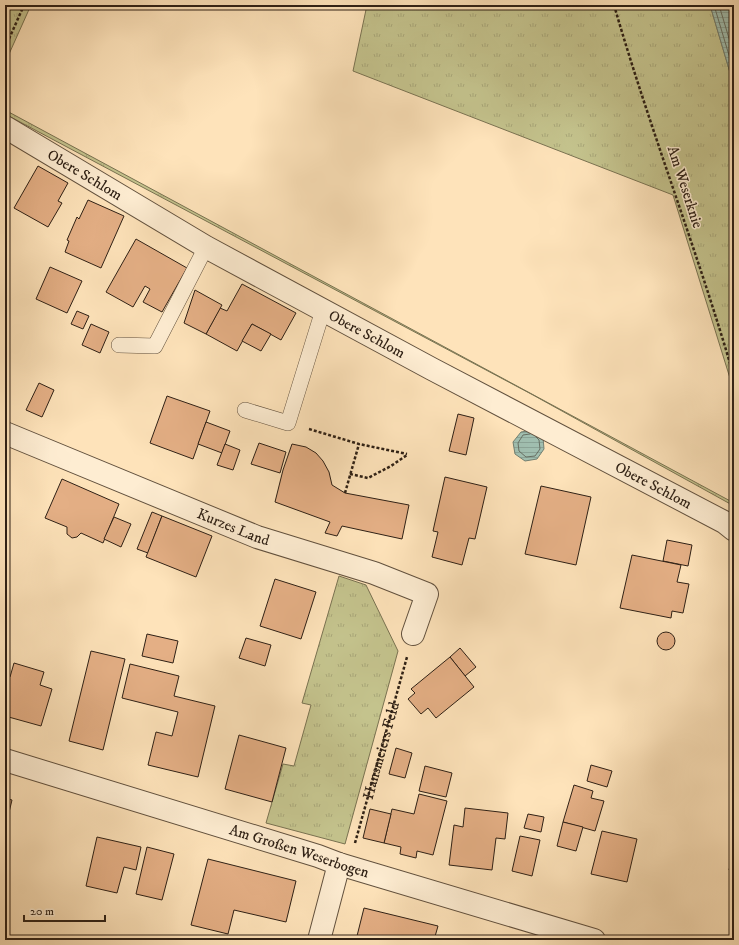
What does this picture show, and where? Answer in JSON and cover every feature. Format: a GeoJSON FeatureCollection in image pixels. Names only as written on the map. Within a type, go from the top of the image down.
{"type":"FeatureCollection","features":[{"type":"Feature","properties":{"kind":"street","name":"Obere Schlom"},"geometry":{"type":"LineString","coordinates":[[5,126],[206,247],[717,518],[734,530]]}},
{"type":"Feature","properties":{"kind":"street","name":"Kurzes Land"},"geometry":{"type":"LineString","coordinates":[[5,433],[257,537],[374,573],[427,594],[413,634]]}},
{"type":"Feature","properties":{"kind":"street","name":"Am Großen Weserbogen"},"geometry":{"type":"LineString","coordinates":[[5,760],[318,856],[344,866],[594,940]]}},
{"type":"Feature","properties":{"kind":"street"},"geometry":{"type":"LineString","coordinates":[[319,940],[344,866]]}},
{"type":"Feature","properties":{"kind":"lane"},"geometry":{"type":"LineString","coordinates":[[119,345],[155,346],[206,247]]}},
{"type":"Feature","properties":{"kind":"lane"},"geometry":{"type":"LineString","coordinates":[[245,410],[288,423],[323,310]]}},
{"type":"Feature","properties":{"kind":"path"},"geometry":{"type":"LineString","coordinates":[[5,48],[24,5]]}},
{"type":"Feature","properties":{"kind":"path","name":"Am Weserknie"},"geometry":{"type":"LineString","coordinates":[[614,5],[721,331],[734,377]]}},
{"type":"Feature","properties":{"kind":"path"},"geometry":{"type":"LineString","coordinates":[[288,423],[359,444],[407,454],[391,466],[368,478],[350,474]]}},
{"type":"Feature","properties":{"kind":"path"},"geometry":{"type":"LineString","coordinates":[[345,493],[359,444]]}},
{"type":"Feature","properties":{"kind":"path","name":"Hansmeiers Feld"},"geometry":{"type":"LineString","coordinates":[[344,866],[413,634]]}},
{"type":"Feature","properties":{"kind":"green space"},"geometry":{"type":"Polygon","coordinates":[[[12,5],[31,5],[5,63],[5,21],[12,5]]]}},
{"type":"Feature","properties":{"kind":"green space"},"geometry":{"type":"Polygon","coordinates":[[[367,5],[710,5],[734,86],[734,391],[673,195],[353,71],[367,5]]]}},
{"type":"Feature","properties":{"kind":"green space"},"geometry":{"type":"Polygon","coordinates":[[[5,110],[734,503],[734,506],[533,395],[5,114],[5,110]]]}},
{"type":"Feature","properties":{"kind":"green space"},"geometry":{"type":"Polygon","coordinates":[[[339,576],[366,585],[398,651],[345,844],[266,823],[283,764],[294,766],[311,705],[302,703],[339,576]]]}},
{"type":"Feature","properties":{"kind":"water"},"geometry":{"type":"Polygon","coordinates":[[[710,5],[734,5],[734,86],[710,5]]]}},
{"type":"Feature","properties":{"kind":"water"},"geometry":{"type":"Polygon","coordinates":[[[533,430],[543,437],[544,449],[537,459],[525,461],[515,454],[513,442],[521,432],[533,430]]]}},
{"type":"Feature","properties":{"kind":"building"},"geometry":{"type":"Polygon","coordinates":[[[38,166],[68,183],[58,201],[62,203],[48,227],[14,208],[38,166]]]}},
{"type":"Feature","properties":{"kind":"building"},"geometry":{"type":"Polygon","coordinates":[[[88,200],[124,216],[101,268],[65,252],[69,241],[67,240],[77,217],[79,219],[88,200]]]}},
{"type":"Feature","properties":{"kind":"building"},"geometry":{"type":"Polygon","coordinates":[[[136,239],[187,268],[162,312],[143,302],[150,289],[145,286],[133,307],[106,292],[136,239]]]}},
{"type":"Feature","properties":{"kind":"building"},"geometry":{"type":"Polygon","coordinates":[[[50,267],[82,281],[67,313],[36,299],[50,267]]]}},
{"type":"Feature","properties":{"kind":"building"},"geometry":{"type":"Polygon","coordinates":[[[242,284],[296,313],[281,340],[252,324],[237,351],[206,334],[220,308],[227,311],[242,284]]]}},
{"type":"Feature","properties":{"kind":"building"},"geometry":{"type":"Polygon","coordinates":[[[195,290],[222,305],[206,334],[184,323],[195,290]]]}},
{"type":"Feature","properties":{"kind":"building"},"geometry":{"type":"Polygon","coordinates":[[[77,311],[89,316],[83,329],[71,324],[77,311]]]}},
{"type":"Feature","properties":{"kind":"building"},"geometry":{"type":"Polygon","coordinates":[[[91,324],[109,332],[100,353],[82,345],[91,324]]]}},
{"type":"Feature","properties":{"kind":"building"},"geometry":{"type":"Polygon","coordinates":[[[252,324],[271,334],[261,351],[242,341],[252,324]]]}},
{"type":"Feature","properties":{"kind":"building"},"geometry":{"type":"Polygon","coordinates":[[[39,383],[54,390],[42,417],[26,410],[39,383]]]}},
{"type":"Feature","properties":{"kind":"building"},"geometry":{"type":"Polygon","coordinates":[[[167,396],[210,411],[193,459],[150,443],[167,396]]]}},
{"type":"Feature","properties":{"kind":"building"},"geometry":{"type":"Polygon","coordinates":[[[458,414],[474,418],[466,455],[449,451],[458,414]]]}},
{"type":"Feature","properties":{"kind":"building"},"geometry":{"type":"Polygon","coordinates":[[[206,422],[230,431],[222,453],[198,444],[206,422]]]}},
{"type":"Feature","properties":{"kind":"building"},"geometry":{"type":"Polygon","coordinates":[[[259,443],[286,452],[280,473],[251,464],[259,443]]]}},
{"type":"Feature","properties":{"kind":"building"},"geometry":{"type":"Polygon","coordinates":[[[225,444],[240,450],[233,470],[217,465],[225,444]]]}},
{"type":"Feature","properties":{"kind":"building"},"geometry":{"type":"Polygon","coordinates":[[[292,444],[306,447],[316,453],[323,461],[329,472],[332,485],[345,493],[409,505],[402,539],[342,526],[337,536],[325,533],[330,522],[275,502],[283,470],[292,444]]]}},
{"type":"Feature","properties":{"kind":"building"},"geometry":{"type":"Polygon","coordinates":[[[445,477],[487,487],[475,539],[469,538],[462,565],[432,557],[438,532],[433,531],[445,477]]]}},
{"type":"Feature","properties":{"kind":"building"},"geometry":{"type":"Polygon","coordinates":[[[62,479],[119,504],[103,543],[81,533],[77,537],[72,538],[67,534],[67,527],[45,518],[62,479]]]}},
{"type":"Feature","properties":{"kind":"building"},"geometry":{"type":"Polygon","coordinates":[[[541,486],[591,497],[576,565],[525,554],[541,486]]]}},
{"type":"Feature","properties":{"kind":"building"},"geometry":{"type":"Polygon","coordinates":[[[152,512],[162,516],[148,553],[137,549],[152,512]]]}},
{"type":"Feature","properties":{"kind":"building"},"geometry":{"type":"Polygon","coordinates":[[[162,516],[212,536],[196,577],[146,557],[162,516]]]}},
{"type":"Feature","properties":{"kind":"building"},"geometry":{"type":"Polygon","coordinates":[[[114,517],[131,524],[121,547],[104,539],[114,517]]]}},
{"type":"Feature","properties":{"kind":"building"},"geometry":{"type":"Polygon","coordinates":[[[667,540],[692,545],[688,566],[663,561],[667,540]]]}},
{"type":"Feature","properties":{"kind":"building"},"geometry":{"type":"Polygon","coordinates":[[[632,555],[681,565],[677,582],[689,584],[683,613],[672,611],[671,618],[620,608],[632,555]]]}},
{"type":"Feature","properties":{"kind":"building"},"geometry":{"type":"Polygon","coordinates":[[[275,579],[316,592],[301,639],[260,626],[275,579]]]}},
{"type":"Feature","properties":{"kind":"building"},"geometry":{"type":"Polygon","coordinates":[[[666,632],[672,635],[675,641],[672,647],[666,650],[660,647],[657,641],[660,635],[666,632]]]}},
{"type":"Feature","properties":{"kind":"building"},"geometry":{"type":"Polygon","coordinates":[[[147,634],[178,641],[173,663],[142,656],[147,634]]]}},
{"type":"Feature","properties":{"kind":"building"},"geometry":{"type":"Polygon","coordinates":[[[246,638],[271,645],[265,666],[239,658],[246,638]]]}},
{"type":"Feature","properties":{"kind":"building"},"geometry":{"type":"Polygon","coordinates":[[[460,648],[476,667],[465,676],[450,657],[460,648]]]}},
{"type":"Feature","properties":{"kind":"building"},"geometry":{"type":"Polygon","coordinates":[[[91,651],[125,659],[103,750],[69,741],[91,651]]]}},
{"type":"Feature","properties":{"kind":"building"},"geometry":{"type":"Polygon","coordinates":[[[450,657],[474,687],[436,718],[428,708],[421,714],[408,699],[415,693],[411,689],[450,657]]]}},
{"type":"Feature","properties":{"kind":"building"},"geometry":{"type":"Polygon","coordinates":[[[14,663],[44,672],[40,685],[52,689],[41,726],[5,716],[5,675],[10,677],[14,663]]]}},
{"type":"Feature","properties":{"kind":"building"},"geometry":{"type":"Polygon","coordinates":[[[130,664],[179,676],[174,696],[215,706],[198,777],[148,765],[156,732],[172,736],[178,712],[122,698],[130,664]]]}},
{"type":"Feature","properties":{"kind":"building"},"geometry":{"type":"Polygon","coordinates":[[[239,735],[286,748],[272,802],[225,789],[239,735]]]}},
{"type":"Feature","properties":{"kind":"building"},"geometry":{"type":"Polygon","coordinates":[[[396,748],[412,753],[405,778],[389,774],[396,748]]]}},
{"type":"Feature","properties":{"kind":"building"},"geometry":{"type":"Polygon","coordinates":[[[591,765],[612,771],[607,787],[587,781],[591,765]]]}},
{"type":"Feature","properties":{"kind":"building"},"geometry":{"type":"Polygon","coordinates":[[[425,766],[452,773],[446,797],[419,791],[425,766]]]}},
{"type":"Feature","properties":{"kind":"building"},"geometry":{"type":"Polygon","coordinates":[[[574,785],[593,791],[591,798],[604,801],[595,831],[563,822],[574,785]]]}},
{"type":"Feature","properties":{"kind":"building"},"geometry":{"type":"Polygon","coordinates":[[[419,794],[447,801],[433,855],[417,851],[416,858],[400,854],[401,847],[384,843],[392,809],[414,814],[419,794]]]}},
{"type":"Feature","properties":{"kind":"building"},"geometry":{"type":"Polygon","coordinates":[[[5,798],[12,800],[5,829],[5,798]]]}},
{"type":"Feature","properties":{"kind":"building"},"geometry":{"type":"Polygon","coordinates":[[[465,808],[508,813],[505,839],[496,838],[492,870],[449,865],[454,825],[463,827],[465,808]]]}},
{"type":"Feature","properties":{"kind":"building"},"geometry":{"type":"Polygon","coordinates":[[[370,809],[391,814],[384,843],[363,838],[370,809]]]}},
{"type":"Feature","properties":{"kind":"building"},"geometry":{"type":"Polygon","coordinates":[[[528,814],[544,817],[541,832],[524,828],[528,814]]]}},
{"type":"Feature","properties":{"kind":"building"},"geometry":{"type":"Polygon","coordinates":[[[563,822],[583,827],[576,851],[557,846],[563,822]]]}},
{"type":"Feature","properties":{"kind":"building"},"geometry":{"type":"Polygon","coordinates":[[[602,831],[637,839],[627,882],[591,874],[602,831]]]}},
{"type":"Feature","properties":{"kind":"building"},"geometry":{"type":"Polygon","coordinates":[[[520,836],[540,840],[532,876],[512,871],[520,836]]]}},
{"type":"Feature","properties":{"kind":"building"},"geometry":{"type":"Polygon","coordinates":[[[97,837],[141,847],[136,870],[124,867],[117,893],[86,886],[97,837]]]}},
{"type":"Feature","properties":{"kind":"building"},"geometry":{"type":"Polygon","coordinates":[[[147,847],[174,854],[162,900],[136,894],[147,847]]]}},
{"type":"Feature","properties":{"kind":"building"},"geometry":{"type":"Polygon","coordinates":[[[734,849],[734,871],[729,870],[734,849]]]}},
{"type":"Feature","properties":{"kind":"building"},"geometry":{"type":"Polygon","coordinates":[[[208,859],[296,881],[286,922],[234,910],[228,934],[191,925],[208,859]]]}},
{"type":"Feature","properties":{"kind":"building"},"geometry":{"type":"Polygon","coordinates":[[[364,908],[438,926],[434,940],[356,940],[364,908]]]}}]}
